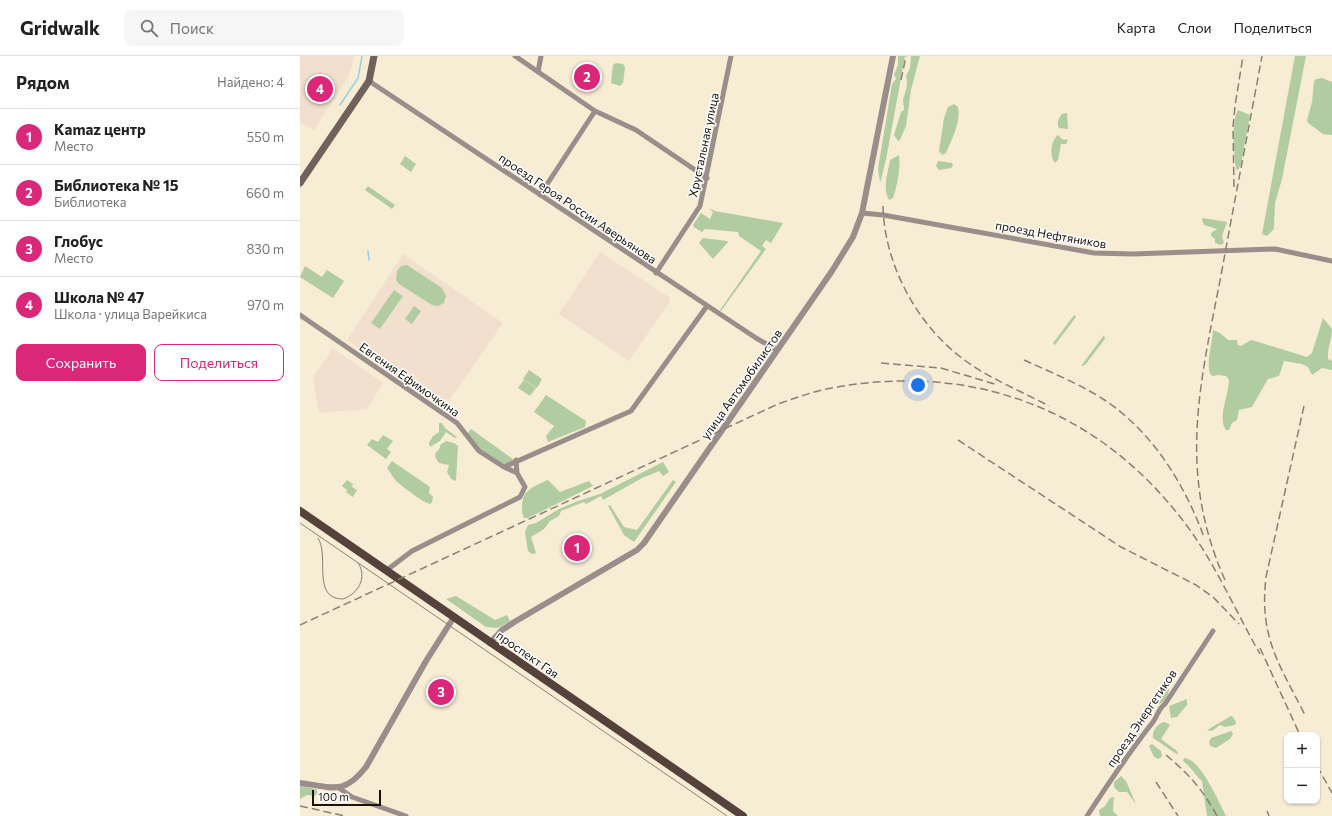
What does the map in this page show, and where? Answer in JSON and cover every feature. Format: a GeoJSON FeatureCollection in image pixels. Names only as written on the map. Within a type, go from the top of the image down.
{"type":"FeatureCollection","features":[{"type":"Feature","properties":{"kind":"main road"},"geometry":{"type":"LineString","coordinates":[[300,183],[369,81],[374,56]]}},
{"type":"Feature","properties":{"kind":"main road","name":"проспект Гая"},"geometry":{"type":"LineString","coordinates":[[300,511],[743,816]]}},
{"type":"Feature","properties":{"kind":"street"},"geometry":{"type":"LineString","coordinates":[[515,56],[595,110],[636,130],[707,178]]}},
{"type":"Feature","properties":{"kind":"street"},"geometry":{"type":"LineString","coordinates":[[538,72],[541,56]]}},
{"type":"Feature","properties":{"kind":"street","name":"Хрустальная улица"},"geometry":{"type":"LineString","coordinates":[[656,272],[700,206],[731,56]]}},
{"type":"Feature","properties":{"kind":"street","name":"улица Автомобилистов"},"geometry":{"type":"LineString","coordinates":[[490,643],[502,630],[637,550],[644,543],[843,255],[853,237],[862,213],[893,56]]}},
{"type":"Feature","properties":{"kind":"street","name":"проезд Героя России Аверьянова"},"geometry":{"type":"LineString","coordinates":[[369,81],[706,306],[777,350]]}},
{"type":"Feature","properties":{"kind":"street"},"geometry":{"type":"LineString","coordinates":[[540,195],[595,110]]}},
{"type":"Feature","properties":{"kind":"street","name":"проезд Нефтяников"},"geometry":{"type":"LineString","coordinates":[[862,213],[883,215],[1094,253],[1133,254],[1275,249],[1332,260]]}},
{"type":"Feature","properties":{"kind":"street"},"geometry":{"type":"LineString","coordinates":[[504,467],[516,460],[631,411],[706,306]]}},
{"type":"Feature","properties":{"kind":"street","name":"Евгения Ефимочкина"},"geometry":{"type":"LineString","coordinates":[[300,315],[457,423],[479,451],[516,473]]}},
{"type":"Feature","properties":{"kind":"street"},"geometry":{"type":"LineString","coordinates":[[387,570],[412,551],[520,497],[525,487],[516,473],[516,460]]}},
{"type":"Feature","properties":{"kind":"street"},"geometry":{"type":"LineString","coordinates":[[300,783],[338,788],[350,785],[366,767],[432,651],[454,617]]}},
{"type":"Feature","properties":{"kind":"street","name":"проезд Энергетиков"},"geometry":{"type":"LineString","coordinates":[[1087,816],[1136,743],[1156,717],[1159,708],[1165,704],[1212,631]]}},
{"type":"Feature","properties":{"kind":"street"},"geometry":{"type":"LineString","coordinates":[[338,788],[352,797],[406,816]]}},
{"type":"Feature","properties":{"kind":"shaded area"},"geometry":{"type":"Polygon","coordinates":[[[300,56],[354,56],[350,74],[314,130],[300,122],[300,56]]]}},
{"type":"Feature","properties":{"kind":"shaded area"},"geometry":{"type":"Polygon","coordinates":[[[600,252],[669,297],[670,301],[629,361],[559,314],[600,252]]]}},
{"type":"Feature","properties":{"kind":"shaded area"},"geometry":{"type":"Polygon","coordinates":[[[403,254],[503,323],[449,401],[445,398],[441,404],[347,340],[403,254]]]}},
{"type":"Feature","properties":{"kind":"shaded area"},"geometry":{"type":"Polygon","coordinates":[[[333,348],[383,383],[367,409],[319,413],[313,377],[333,348]]]}},
{"type":"Feature","properties":{"kind":"green space"},"geometry":{"type":"Polygon","coordinates":[[[898,56],[905,56],[886,160],[880,182],[878,169],[892,84],[896,79],[894,75],[898,65],[898,56]]]}},
{"type":"Feature","properties":{"kind":"green space"},"geometry":{"type":"Polygon","coordinates":[[[911,56],[920,56],[911,90],[906,126],[900,140],[898,141],[894,135],[901,112],[904,110],[903,100],[907,85],[906,76],[910,68],[911,56]]]}},
{"type":"Feature","properties":{"kind":"green space"},"geometry":{"type":"Polygon","coordinates":[[[1295,56],[1306,56],[1282,179],[1275,203],[1274,229],[1267,236],[1262,234],[1295,56]]]}},
{"type":"Feature","properties":{"kind":"green space"},"geometry":{"type":"Polygon","coordinates":[[[616,63],[623,64],[625,67],[623,83],[620,86],[611,83],[613,65],[616,63]]]}},
{"type":"Feature","properties":{"kind":"green space"},"geometry":{"type":"Polygon","coordinates":[[[1322,78],[1332,82],[1332,135],[1323,134],[1308,123],[1307,120],[1312,102],[1314,81],[1322,78]]]}},
{"type":"Feature","properties":{"kind":"green space"},"geometry":{"type":"Polygon","coordinates":[[[954,104],[958,107],[959,113],[957,125],[946,153],[942,155],[939,151],[944,118],[948,107],[954,104]]]}},
{"type":"Feature","properties":{"kind":"green space"},"geometry":{"type":"Polygon","coordinates":[[[1238,110],[1250,115],[1241,164],[1238,170],[1236,169],[1234,156],[1234,122],[1238,110]]]}},
{"type":"Feature","properties":{"kind":"green space"},"geometry":{"type":"Polygon","coordinates":[[[1067,113],[1068,129],[1059,128],[1058,122],[1060,117],[1062,114],[1067,113]]]}},
{"type":"Feature","properties":{"kind":"green space"},"geometry":{"type":"Polygon","coordinates":[[[1058,135],[1063,140],[1068,139],[1066,144],[1061,144],[1058,160],[1055,163],[1051,152],[1052,144],[1058,135]]]}},
{"type":"Feature","properties":{"kind":"green space"},"geometry":{"type":"Polygon","coordinates":[[[899,155],[897,183],[893,198],[889,200],[886,185],[890,160],[899,155]]]}},
{"type":"Feature","properties":{"kind":"green space"},"geometry":{"type":"Polygon","coordinates":[[[405,156],[416,164],[411,172],[400,164],[405,156]]]}},
{"type":"Feature","properties":{"kind":"green space"},"geometry":{"type":"Polygon","coordinates":[[[938,161],[952,163],[953,166],[951,168],[939,170],[936,166],[938,161]]]}},
{"type":"Feature","properties":{"kind":"green space"},"geometry":{"type":"Polygon","coordinates":[[[368,186],[395,205],[392,209],[365,190],[368,186]]]}},
{"type":"Feature","properties":{"kind":"green space"},"geometry":{"type":"Polygon","coordinates":[[[709,208],[715,211],[783,223],[771,243],[766,240],[762,246],[766,249],[721,311],[720,310],[761,251],[739,236],[738,232],[705,229],[702,232],[694,227],[693,225],[701,213],[710,219],[713,212],[709,208]]]}},
{"type":"Feature","properties":{"kind":"green space"},"geometry":{"type":"Polygon","coordinates":[[[1203,218],[1227,222],[1222,236],[1224,243],[1221,245],[1215,243],[1215,239],[1211,236],[1211,233],[1217,229],[1204,225],[1202,220],[1203,218]]]}},
{"type":"Feature","properties":{"kind":"green space"},"geometry":{"type":"Polygon","coordinates":[[[703,238],[728,242],[713,259],[699,243],[703,238]]]}},
{"type":"Feature","properties":{"kind":"green space"},"geometry":{"type":"Polygon","coordinates":[[[407,265],[442,288],[446,296],[444,303],[438,306],[432,305],[399,284],[396,280],[397,271],[401,266],[407,265]]]}},
{"type":"Feature","properties":{"kind":"green space"},"geometry":{"type":"Polygon","coordinates":[[[305,266],[322,277],[327,270],[344,281],[333,298],[300,277],[305,266]]]}},
{"type":"Feature","properties":{"kind":"green space"},"geometry":{"type":"Polygon","coordinates":[[[394,290],[403,296],[380,329],[371,323],[394,290]]]}},
{"type":"Feature","properties":{"kind":"green space"},"geometry":{"type":"Polygon","coordinates":[[[414,306],[421,311],[412,324],[405,319],[414,306]]]}},
{"type":"Feature","properties":{"kind":"green space"},"geometry":{"type":"Polygon","coordinates":[[[1074,315],[1076,317],[1055,345],[1053,343],[1074,315]]]}},
{"type":"Feature","properties":{"kind":"green space"},"geometry":{"type":"Polygon","coordinates":[[[1323,318],[1332,329],[1328,359],[1332,361],[1332,370],[1322,368],[1312,375],[1308,367],[1302,364],[1284,361],[1279,376],[1268,379],[1252,407],[1239,410],[1237,420],[1232,423],[1229,430],[1226,430],[1223,413],[1229,380],[1226,376],[1212,376],[1210,372],[1209,361],[1213,330],[1220,333],[1228,340],[1237,340],[1238,345],[1241,346],[1251,340],[1307,357],[1312,353],[1323,318]]]}},
{"type":"Feature","properties":{"kind":"green space"},"geometry":{"type":"Polygon","coordinates":[[[1104,335],[1105,339],[1085,365],[1081,366],[1104,335]]]}},
{"type":"Feature","properties":{"kind":"green space"},"geometry":{"type":"Polygon","coordinates":[[[529,370],[542,379],[537,388],[523,379],[529,370]]]}},
{"type":"Feature","properties":{"kind":"green space"},"geometry":{"type":"Polygon","coordinates":[[[524,380],[536,388],[530,396],[518,388],[524,380]]]}},
{"type":"Feature","properties":{"kind":"green space"},"geometry":{"type":"Polygon","coordinates":[[[546,395],[586,421],[585,427],[548,442],[546,436],[554,426],[534,412],[546,395]]]}},
{"type":"Feature","properties":{"kind":"green space"},"geometry":{"type":"Polygon","coordinates":[[[439,423],[442,423],[445,428],[457,437],[455,438],[446,432],[440,441],[430,447],[429,443],[433,436],[439,432],[439,423]]]}},
{"type":"Feature","properties":{"kind":"green space"},"geometry":{"type":"Polygon","coordinates":[[[471,429],[514,460],[505,465],[480,450],[467,434],[471,429]]]}},
{"type":"Feature","properties":{"kind":"green space"},"geometry":{"type":"Polygon","coordinates":[[[383,435],[393,441],[387,449],[391,452],[386,459],[367,445],[372,439],[378,442],[383,435]]]}},
{"type":"Feature","properties":{"kind":"green space"},"geometry":{"type":"Polygon","coordinates":[[[446,441],[454,443],[458,446],[456,481],[451,479],[447,472],[449,465],[439,463],[436,459],[435,454],[440,448],[440,445],[446,441]]]}},
{"type":"Feature","properties":{"kind":"green space"},"geometry":{"type":"Polygon","coordinates":[[[392,461],[430,487],[429,493],[433,497],[430,504],[417,497],[395,479],[387,468],[392,461]]]}},
{"type":"Feature","properties":{"kind":"green space"},"geometry":{"type":"Polygon","coordinates":[[[663,462],[669,472],[663,476],[659,471],[642,478],[603,500],[601,496],[586,504],[584,502],[561,511],[559,516],[550,521],[544,529],[531,537],[536,553],[532,554],[528,551],[525,532],[528,525],[536,523],[559,509],[600,494],[663,462]]]}},
{"type":"Feature","properties":{"kind":"green space"},"geometry":{"type":"Polygon","coordinates":[[[347,480],[353,484],[352,487],[357,490],[353,497],[346,492],[347,490],[342,486],[347,480]]]}},
{"type":"Feature","properties":{"kind":"green space"},"geometry":{"type":"Polygon","coordinates":[[[548,480],[560,492],[589,481],[593,486],[528,518],[524,518],[522,513],[522,505],[525,495],[530,489],[548,480]]]}},
{"type":"Feature","properties":{"kind":"green space"},"geometry":{"type":"Polygon","coordinates":[[[673,480],[676,482],[634,542],[624,535],[608,506],[610,505],[624,527],[637,530],[673,480]]]}},
{"type":"Feature","properties":{"kind":"green space"},"geometry":{"type":"Polygon","coordinates":[[[456,596],[495,620],[507,615],[510,621],[498,628],[486,627],[446,599],[456,596]]]}},
{"type":"Feature","properties":{"kind":"green space"},"geometry":{"type":"Polygon","coordinates":[[[1165,686],[1169,688],[1167,696],[1165,701],[1158,704],[1156,697],[1162,687],[1165,686]]]}},
{"type":"Feature","properties":{"kind":"green space"},"geometry":{"type":"Polygon","coordinates":[[[1187,699],[1187,705],[1177,717],[1171,718],[1169,706],[1187,699]]]}},
{"type":"Feature","properties":{"kind":"green space"},"geometry":{"type":"Polygon","coordinates":[[[1231,716],[1236,722],[1235,725],[1225,727],[1220,725],[1212,731],[1207,730],[1231,716]]]}},
{"type":"Feature","properties":{"kind":"green space"},"geometry":{"type":"Polygon","coordinates":[[[1165,722],[1170,725],[1161,739],[1177,751],[1178,755],[1153,738],[1153,732],[1156,727],[1165,722]]]}},
{"type":"Feature","properties":{"kind":"green space"},"geometry":{"type":"Polygon","coordinates":[[[1231,731],[1233,734],[1230,739],[1216,748],[1210,746],[1209,742],[1211,738],[1231,731]]]}},
{"type":"Feature","properties":{"kind":"green space"},"geometry":{"type":"Polygon","coordinates":[[[1152,744],[1161,751],[1162,756],[1159,759],[1154,757],[1149,746],[1152,744]]]}},
{"type":"Feature","properties":{"kind":"green space"},"geometry":{"type":"Polygon","coordinates":[[[1184,758],[1190,760],[1196,765],[1202,773],[1214,791],[1226,816],[1207,816],[1202,781],[1183,761],[1184,758]]]}},
{"type":"Feature","properties":{"kind":"green space"},"geometry":{"type":"Polygon","coordinates":[[[1121,776],[1126,781],[1136,804],[1127,792],[1119,792],[1114,787],[1114,782],[1121,776]]]}},
{"type":"Feature","properties":{"kind":"green space"},"geometry":{"type":"Polygon","coordinates":[[[300,786],[316,789],[318,793],[315,796],[307,795],[300,799],[300,786]]]}},
{"type":"Feature","properties":{"kind":"green space"},"geometry":{"type":"Polygon","coordinates":[[[1114,797],[1113,811],[1118,816],[1100,816],[1099,810],[1105,806],[1110,798],[1114,797]]]}},
{"type":"Feature","properties":{"kind":"waterway"},"geometry":{"type":"LineString","coordinates":[[340,105],[358,78],[362,56]]}},
{"type":"Feature","properties":{"kind":"waterway"},"geometry":{"type":"LineString","coordinates":[[368,251],[369,260]]}},
{"type":"Feature","properties":{"kind":"tram line"},"geometry":{"type":"LineString","coordinates":[[300,523],[727,816]]}},
{"type":"Feature","properties":{"kind":"tram line"},"geometry":{"type":"LineString","coordinates":[[318,538],[321,546],[324,584],[327,592],[333,597],[343,599],[348,597],[357,589],[362,579],[361,568],[358,563]]}},
{"type":"Feature","properties":{"kind":"railway"},"geometry":{"type":"LineString","coordinates":[[901,80],[906,56]]}},
{"type":"Feature","properties":{"kind":"railway"},"geometry":{"type":"LineString","coordinates":[[1234,187],[1233,127],[1243,56]]}},
{"type":"Feature","properties":{"kind":"railway"},"geometry":{"type":"LineString","coordinates":[[1225,580],[1210,540],[1201,501],[1197,463],[1197,425],[1207,350],[1262,56]]}},
{"type":"Feature","properties":{"kind":"railway"},"geometry":{"type":"LineString","coordinates":[[883,206],[889,248],[896,269],[905,289],[928,325],[942,341],[968,363],[991,377],[1049,406]]}},
{"type":"Feature","properties":{"kind":"railway"},"geometry":{"type":"LineString","coordinates":[[1024,360],[1093,393],[1121,412],[1137,426],[1151,442],[1176,478],[1187,497],[1204,537]]}},
{"type":"Feature","properties":{"kind":"railway"},"geometry":{"type":"LineString","coordinates":[[881,363],[941,368],[998,385]]}},
{"type":"Feature","properties":{"kind":"railway"},"geometry":{"type":"LineString","coordinates":[[300,625],[778,404],[800,396],[837,387],[888,381],[937,382],[985,390],[1030,404],[1073,424],[1113,450],[1150,483],[1195,537],[1205,552],[1260,654]]}},
{"type":"Feature","properties":{"kind":"railway"},"geometry":{"type":"LineString","coordinates":[[1304,406],[1266,577],[1265,617],[1268,634],[1279,665],[1305,715]]}},
{"type":"Feature","properties":{"kind":"railway"},"geometry":{"type":"LineString","coordinates":[[958,440],[1121,547],[1196,585],[1213,597],[1239,624]]}},
{"type":"Feature","properties":{"kind":"railway"},"geometry":{"type":"LineString","coordinates":[[1260,648],[1299,732]]}},
{"type":"Feature","properties":{"kind":"railway"},"geometry":{"type":"LineString","coordinates":[[1166,755],[1195,783],[1217,816]]}},
{"type":"Feature","properties":{"kind":"railway"},"geometry":{"type":"LineString","coordinates":[[1318,768],[1332,793]]}},
{"type":"Feature","properties":{"kind":"railway"},"geometry":{"type":"LineString","coordinates":[[1156,782],[1178,816]]}},
{"type":"Feature","properties":{"kind":"railway"},"geometry":{"type":"LineString","coordinates":[[300,806],[345,816]]}},
{"type":"Feature","properties":{"kind":"railway"},"geometry":{"type":"LineString","coordinates":[[1267,811],[1269,816]]}},
{"type":"Feature","properties":{"kind":"place","name":"Библиотека № 15"},"geometry":{"type":"Point","coordinates":[587,77]}},
{"type":"Feature","properties":{"kind":"place","name":"Школа № 47"},"geometry":{"type":"Point","coordinates":[320,89]}},
{"type":"Feature","properties":{"kind":"place","name":"Kamaz центр"},"geometry":{"type":"Point","coordinates":[577,548]}},
{"type":"Feature","properties":{"kind":"place","name":"Глобус"},"geometry":{"type":"Point","coordinates":[441,692]}}]}
